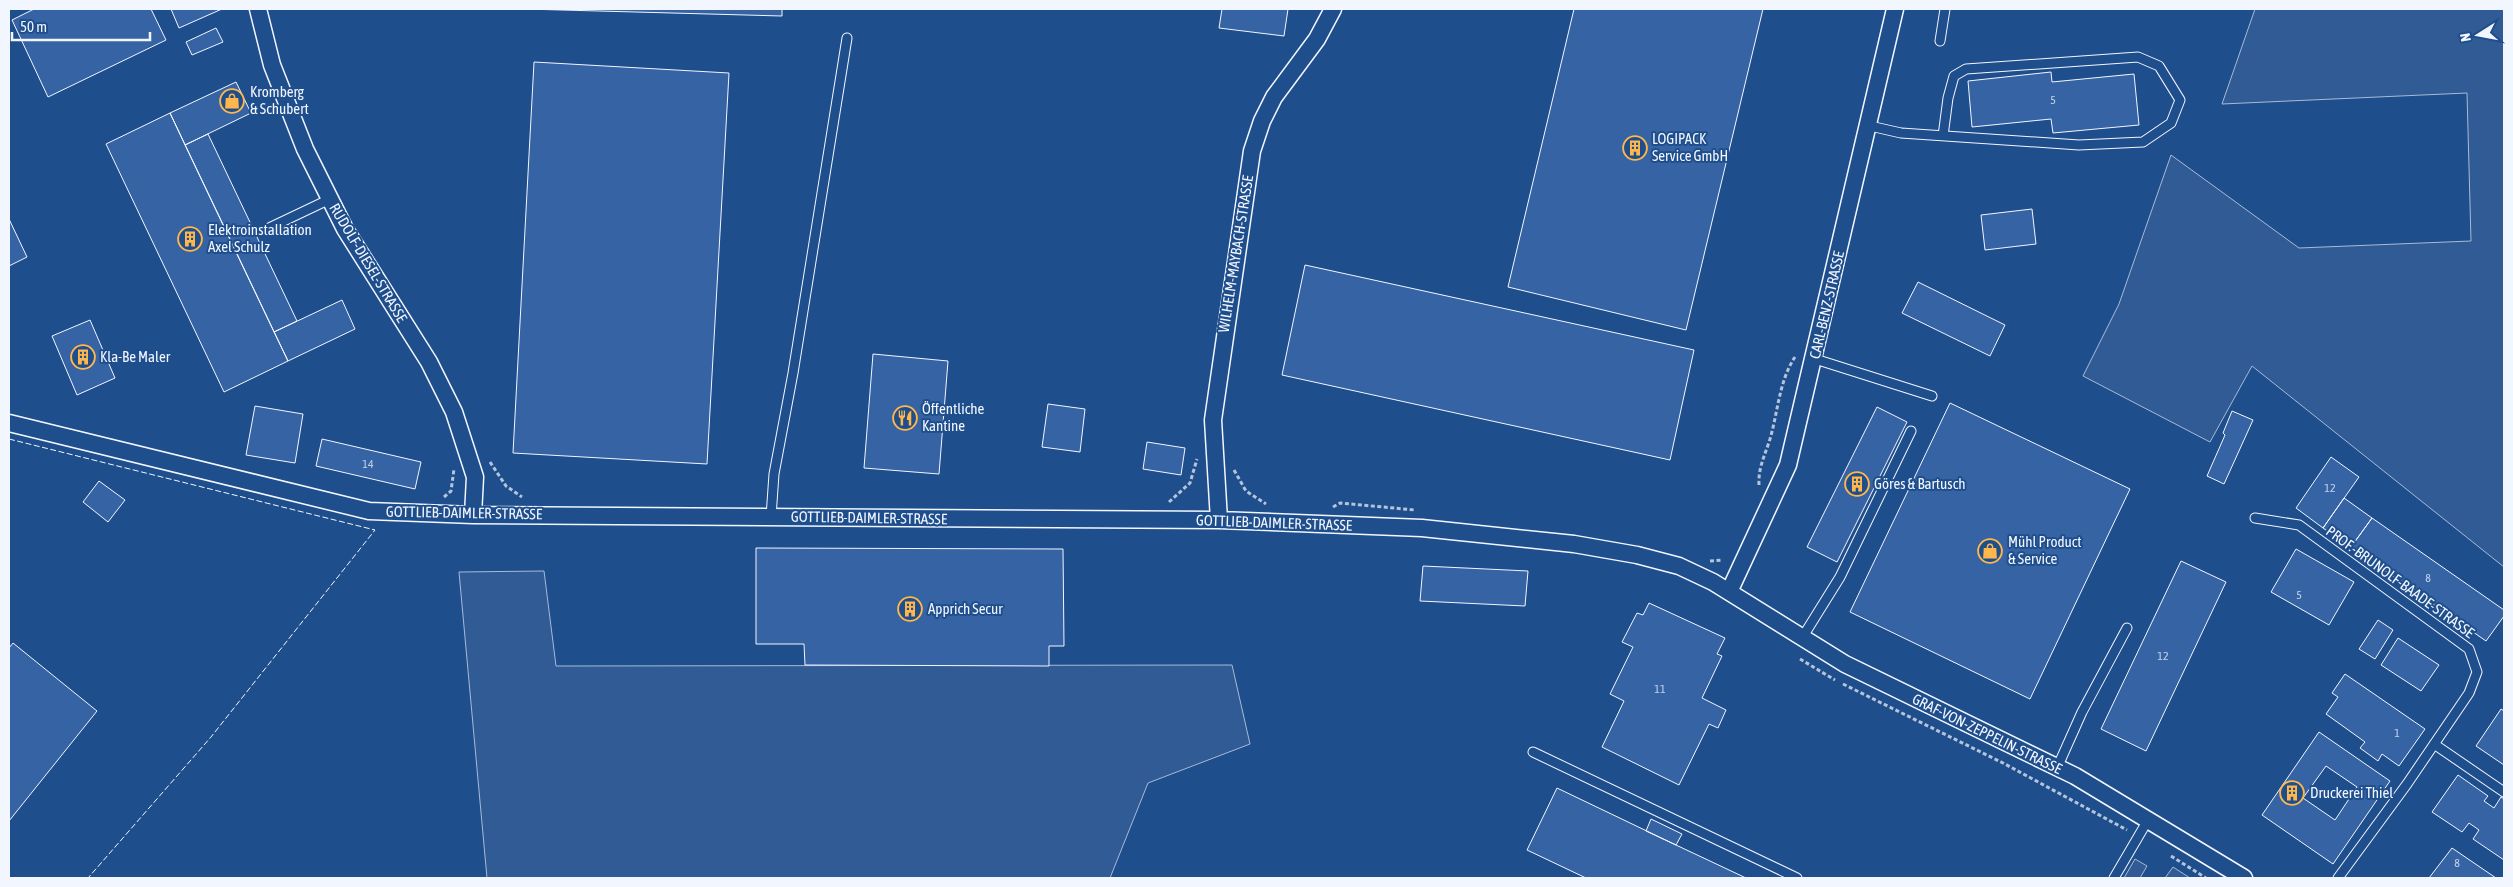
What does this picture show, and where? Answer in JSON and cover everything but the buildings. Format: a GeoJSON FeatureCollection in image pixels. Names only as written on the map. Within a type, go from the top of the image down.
{"type":"FeatureCollection","features":[{"type":"Feature","properties":{"kind":"street","name":"RUDOLF-DIESEL-STRASSE"},"geometry":{"type":"LineString","coordinates":[[258,9],[272,65],[305,149],[345,229],[429,362],[454,412],[475,477],[473,515]]}},
{"type":"Feature","properties":{"kind":"street","name":"WILHELM-MAYBACH-STRASSE"},"geometry":{"type":"LineString","coordinates":[[1218,520],[1213,420],[1252,150],[1262,121],[1274,97],[1317,38],[1334,9]]}},
{"type":"Feature","properties":{"kind":"street","name":"CARL-BENZ-STRASSE"},"geometry":{"type":"LineString","coordinates":[[1729,592],[1788,465],[1870,126],[1895,9]]}},
{"type":"Feature","properties":{"kind":"street","name":"GOTTLIEB-DAIMLER-STRASSE"},"geometry":{"type":"LineString","coordinates":[[9,423],[369,511],[473,515],[1218,520],[1422,528],[1574,544],[1637,555],[1679,566],[1729,592]]}},
{"type":"Feature","properties":{"kind":"street","name":"GRAF-VON-ZEPPELIN-STRASSE"},"geometry":{"type":"LineString","coordinates":[[1729,592],[1846,664],[2057,768],[2244,878]]}},
{"type":"Feature","properties":{"kind":"lane"},"geometry":{"type":"LineString","coordinates":[[1940,41],[1945,9]]}},
{"type":"Feature","properties":{"kind":"lane"},"geometry":{"type":"LineString","coordinates":[[771,517],[774,474],[792,382],[847,38]]}},
{"type":"Feature","properties":{"kind":"lane"},"geometry":{"type":"LineString","coordinates":[[1870,126],[1901,133],[1943,136],[2080,145],[2143,142],[2171,123],[2180,100],[2160,66],[2138,57],[1966,69],[1954,76],[1948,98],[1943,136]]}},
{"type":"Feature","properties":{"kind":"lane"},"geometry":{"type":"LineString","coordinates":[[269,228],[330,199]]}},
{"type":"Feature","properties":{"kind":"lane"},"geometry":{"type":"LineString","coordinates":[[1815,359],[1932,396]]}},
{"type":"Feature","properties":{"kind":"lane"},"geometry":{"type":"LineString","coordinates":[[1802,638],[1840,578],[1911,431]]}},
{"type":"Feature","properties":{"kind":"lane","name":"PROF.-BRUNOLF-BAADE-STRASSE"},"geometry":{"type":"LineString","coordinates":[[2255,518],[2299,525],[2469,649],[2477,672],[2469,693],[2338,878]]}},
{"type":"Feature","properties":{"kind":"lane"},"geometry":{"type":"LineString","coordinates":[[2057,768],[2082,712],[2127,628]]}},
{"type":"Feature","properties":{"kind":"lane"},"geometry":{"type":"LineString","coordinates":[[2434,744],[2504,792]]}},
{"type":"Feature","properties":{"kind":"lane"},"geometry":{"type":"LineString","coordinates":[[1533,752],[1797,878]]}},
{"type":"Feature","properties":{"kind":"lane"},"geometry":{"type":"LineString","coordinates":[[2114,878],[2148,820]]}},
{"type":"Feature","properties":{"kind":"path"},"geometry":{"type":"LineString","coordinates":[[1759,493],[1758,471],[1770,439],[1788,368],[1799,350]]}},
{"type":"Feature","properties":{"kind":"path"},"geometry":{"type":"LineString","coordinates":[[1723,560],[1728,551]]}},
{"type":"Feature","properties":{"kind":"path"},"geometry":{"type":"LineString","coordinates":[[1794,654],[1826,675],[1899,713],[2003,762],[2139,836]]}},
{"type":"Feature","properties":{"kind":"path"},"geometry":{"type":"LineString","coordinates":[[2164,852],[2206,878]]}},
{"type":"Feature","properties":{"kind":"shaded area"},"geometry":{"type":"Polygon","coordinates":[[[2255,9],[2504,9],[2504,567],[2252,366],[2210,442],[2083,376],[2119,304],[2171,155],[2299,248],[2471,241],[2467,93],[2222,104],[2255,9]]]}},
{"type":"Feature","properties":{"kind":"shaded area"},"geometry":{"type":"Polygon","coordinates":[[[544,571],[556,666],[1232,665],[1250,744],[1148,783],[1110,878],[487,878],[459,572],[544,571]]]}},
{"type":"Feature","properties":{"kind":"shaded area"},"geometry":{"type":"Polygon","coordinates":[[[2135,859],[2147,866],[2140,878],[2124,878],[2135,859]]]}},
{"type":"Feature","properties":{"kind":"shaded area"},"geometry":{"type":"Polygon","coordinates":[[[2173,867],[2190,878],[2165,878],[2173,867]]]}},
{"type":"Feature","properties":{"kind":"fence"},"geometry":{"type":"LineString","coordinates":[[9,439],[375,530],[211,737],[88,878]]}},
{"type":"Feature","properties":{"kind":"place","name":"Kromberg & Schubert"},"geometry":{"type":"Point","coordinates":[232,101]}},
{"type":"Feature","properties":{"kind":"place","name":"LOGIPACK Service GmbH"},"geometry":{"type":"Point","coordinates":[1635,148]}},
{"type":"Feature","properties":{"kind":"place","name":"Elektroinstallation Axel Schulz"},"geometry":{"type":"Point","coordinates":[190,239]}},
{"type":"Feature","properties":{"kind":"place","name":"Kla-Be Maler"},"geometry":{"type":"Point","coordinates":[83,357]}},
{"type":"Feature","properties":{"kind":"place","name":"Öffentliche Kantine"},"geometry":{"type":"Point","coordinates":[905,418]}},
{"type":"Feature","properties":{"kind":"place","name":"Göres & Bartusch"},"geometry":{"type":"Point","coordinates":[1857,484]}},
{"type":"Feature","properties":{"kind":"place","name":"Mühl Product & Service"},"geometry":{"type":"Point","coordinates":[1990,551]}},
{"type":"Feature","properties":{"kind":"place","name":"Apprich Secur"},"geometry":{"type":"Point","coordinates":[910,609]}},
{"type":"Feature","properties":{"kind":"place","name":"Druckerei Thiel"},"geometry":{"type":"Point","coordinates":[2292,793]}}]}
